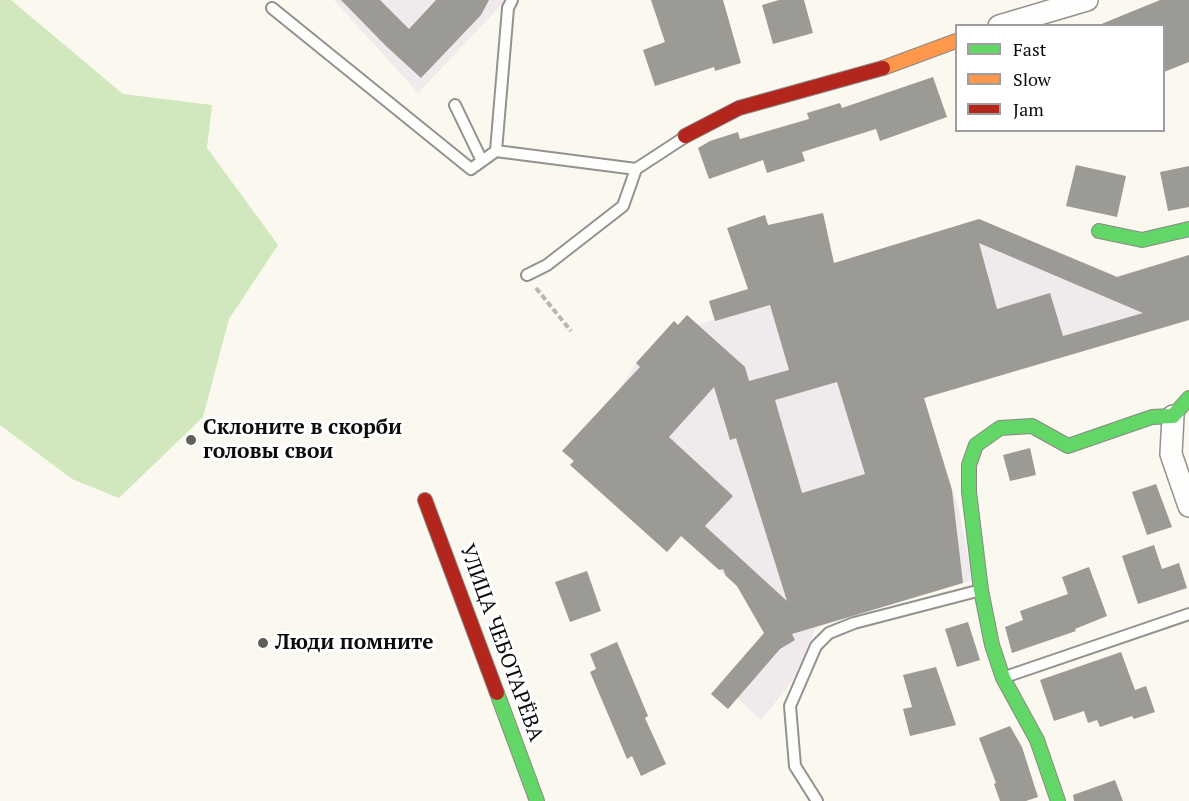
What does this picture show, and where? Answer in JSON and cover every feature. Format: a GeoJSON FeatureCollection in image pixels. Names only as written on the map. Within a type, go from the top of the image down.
{"type":"FeatureCollection","features":[{"type":"Feature","properties":{"kind":"street"},"geometry":{"type":"LineString","coordinates":[[1006,24],[1087,0]]}},
{"type":"Feature","properties":{"kind":"street"},"geometry":{"type":"LineString","coordinates":[[686,136],[739,108],[870,73],[955,42]]}},
{"type":"Feature","properties":{"kind":"street"},"geometry":{"type":"LineString","coordinates":[[1099,231],[1142,240],[1189,229]]}},
{"type":"Feature","properties":{"kind":"street"},"geometry":{"type":"LineString","coordinates":[[1189,398],[1173,416],[1171,454],[1189,506]]}},
{"type":"Feature","properties":{"kind":"street"},"geometry":{"type":"LineString","coordinates":[[1058,801],[1037,740],[1004,678],[992,645],[981,590],[969,492],[969,465],[976,445],[1000,428],[1032,426],[1068,446],[1152,417],[1173,416]]}},
{"type":"Feature","properties":{"kind":"street","name":"УЛИЦА ЧЕБОТАРЁВА"},"geometry":{"type":"LineString","coordinates":[[425,500],[537,801]]}},
{"type":"Feature","properties":{"kind":"lane"},"geometry":{"type":"LineString","coordinates":[[496,151],[508,8],[512,0]]}},
{"type":"Feature","properties":{"kind":"lane"},"geometry":{"type":"LineString","coordinates":[[272,8],[471,169],[496,151],[636,170]]}},
{"type":"Feature","properties":{"kind":"lane"},"geometry":{"type":"LineString","coordinates":[[455,105],[482,161]]}},
{"type":"Feature","properties":{"kind":"lane"},"geometry":{"type":"LineString","coordinates":[[527,275],[547,265],[623,206],[636,170],[686,136]]}},
{"type":"Feature","properties":{"kind":"lane"},"geometry":{"type":"LineString","coordinates":[[817,801],[795,766],[790,706],[816,646],[829,633],[854,623],[981,590]]}},
{"type":"Feature","properties":{"kind":"lane"},"geometry":{"type":"LineString","coordinates":[[1004,678],[1189,614]]}},
{"type":"Feature","properties":{"kind":"path"},"geometry":{"type":"LineString","coordinates":[[527,275],[545,301],[572,331]]}},
{"type":"Feature","properties":{"kind":"shaded area"},"geometry":{"type":"Polygon","coordinates":[[[334,0],[506,0],[418,93],[334,0]]]}},
{"type":"Feature","properties":{"kind":"shaded area"},"geometry":{"type":"Polygon","coordinates":[[[979,219],[1117,276],[1189,255],[1189,320],[924,398],[959,510],[973,580],[816,627],[797,675],[761,720],[737,698],[728,709],[711,694],[764,633],[737,586],[682,536],[667,552],[570,465],[573,461],[562,451],[619,390],[636,363],[674,321],[678,325],[687,315],[698,325],[714,320],[709,301],[979,219]]]}},
{"type":"Feature","properties":{"kind":"green space"},"geometry":{"type":"Polygon","coordinates":[[[0,0],[11,0],[123,94],[212,105],[207,148],[278,245],[229,319],[203,417],[119,498],[72,479],[0,425],[0,0]]]}},
{"type":"Feature","properties":{"kind":"building"},"geometry":{"type":"Polygon","coordinates":[[[341,0],[380,0],[409,29],[436,0],[489,0],[481,15],[421,78],[341,0]]]}},
{"type":"Feature","properties":{"kind":"building"},"geometry":{"type":"Polygon","coordinates":[[[651,0],[723,0],[741,63],[715,71],[714,67],[655,86],[643,50],[665,42],[651,0]]]}},
{"type":"Feature","properties":{"kind":"building"},"geometry":{"type":"Polygon","coordinates":[[[779,0],[804,0],[813,33],[773,44],[762,5],[779,0]]]}},
{"type":"Feature","properties":{"kind":"building"},"geometry":{"type":"Polygon","coordinates":[[[1160,0],[1189,0],[1189,62],[1165,72],[1165,24],[1101,24],[1160,0]]]}},
{"type":"Feature","properties":{"kind":"building"},"geometry":{"type":"Polygon","coordinates":[[[933,77],[947,117],[880,141],[876,129],[802,152],[805,161],[767,173],[763,160],[709,179],[698,148],[710,141],[738,132],[740,139],[809,119],[807,113],[840,103],[842,108],[933,77]]]}},
{"type":"Feature","properties":{"kind":"building"},"geometry":{"type":"Polygon","coordinates":[[[1076,165],[1126,176],[1117,217],[1066,206],[1076,165]]]}},
{"type":"Feature","properties":{"kind":"building"},"geometry":{"type":"Polygon","coordinates":[[[1189,166],[1189,207],[1168,211],[1160,172],[1189,166]]]}},
{"type":"Feature","properties":{"kind":"building"},"geometry":{"type":"Polygon","coordinates":[[[823,213],[834,263],[979,219],[1117,277],[1189,255],[1189,320],[924,398],[952,490],[963,583],[792,634],[795,640],[780,649],[728,709],[711,694],[764,633],[737,586],[726,576],[723,569],[719,570],[681,536],[667,552],[570,465],[574,461],[562,451],[640,367],[636,363],[674,321],[678,325],[687,315],[745,367],[749,381],[789,370],[770,305],[715,321],[709,301],[748,289],[727,228],[765,215],[768,225],[823,213]],[[979,243],[997,309],[1050,293],[1063,336],[1143,313],[1077,285],[979,243]],[[837,382],[775,400],[802,493],[865,474],[837,382]],[[714,387],[669,437],[733,496],[705,526],[787,601],[736,438],[730,440],[714,387]]]}},
{"type":"Feature","properties":{"kind":"building"},"geometry":{"type":"Polygon","coordinates":[[[1030,448],[1036,475],[1010,481],[1003,455],[1030,448]]]}},
{"type":"Feature","properties":{"kind":"building"},"geometry":{"type":"Polygon","coordinates":[[[1156,484],[1172,527],[1147,535],[1132,492],[1156,484]]]}},
{"type":"Feature","properties":{"kind":"building"},"geometry":{"type":"Polygon","coordinates":[[[1154,545],[1162,569],[1179,563],[1187,588],[1138,604],[1122,556],[1154,545]]]}},
{"type":"Feature","properties":{"kind":"building"},"geometry":{"type":"Polygon","coordinates":[[[1089,567],[1107,616],[1075,629],[1076,631],[1012,653],[1005,627],[1023,620],[1020,611],[1068,594],[1062,577],[1089,567]]]}},
{"type":"Feature","properties":{"kind":"building"},"geometry":{"type":"Polygon","coordinates":[[[587,571],[601,611],[570,622],[555,582],[587,571]]]}},
{"type":"Feature","properties":{"kind":"building"},"geometry":{"type":"Polygon","coordinates":[[[968,622],[980,660],[957,667],[945,629],[968,622]]]}},
{"type":"Feature","properties":{"kind":"building"},"geometry":{"type":"Polygon","coordinates":[[[617,642],[648,716],[645,718],[666,764],[641,776],[632,756],[627,759],[590,672],[596,669],[590,654],[617,642]]]}},
{"type":"Feature","properties":{"kind":"building"},"geometry":{"type":"Polygon","coordinates":[[[1121,652],[1135,690],[1146,686],[1155,712],[1134,719],[1132,716],[1100,727],[1097,720],[1088,723],[1084,711],[1054,721],[1040,680],[1121,652]]]}},
{"type":"Feature","properties":{"kind":"building"},"geometry":{"type":"Polygon","coordinates":[[[936,667],[956,725],[910,736],[903,709],[912,707],[903,675],[936,667]]]}},
{"type":"Feature","properties":{"kind":"building"},"geometry":{"type":"Polygon","coordinates":[[[1010,726],[1022,747],[1038,797],[1026,801],[1000,801],[994,784],[996,783],[979,738],[1010,726]]]}},
{"type":"Feature","properties":{"kind":"building"},"geometry":{"type":"Polygon","coordinates":[[[1115,780],[1123,801],[1074,801],[1073,795],[1115,780]]]}},
{"type":"Feature","properties":{"kind":"traffic: fast"},"geometry":{"type":"LineString","coordinates":[[1099,231],[1142,240],[1189,229]]}},
{"type":"Feature","properties":{"kind":"traffic: fast"},"geometry":{"type":"LineString","coordinates":[[1058,801],[1037,740],[1003,678],[992,645],[981,590],[969,492],[969,465],[976,445],[1000,428],[1032,426],[1068,446],[1152,417],[1173,416],[1189,398]]}},
{"type":"Feature","properties":{"kind":"traffic: fast"},"geometry":{"type":"LineString","coordinates":[[497,693],[537,801]]}},
{"type":"Feature","properties":{"kind":"traffic: slow"},"geometry":{"type":"LineString","coordinates":[[883,68],[955,41]]}},
{"type":"Feature","properties":{"kind":"traffic: jam"},"geometry":{"type":"LineString","coordinates":[[685,136],[739,108],[883,68]]}},
{"type":"Feature","properties":{"kind":"traffic: jam"},"geometry":{"type":"LineString","coordinates":[[425,500],[497,693]]}},
{"type":"Feature","properties":{"kind":"place","name":"Склоните в скорби головы свои"},"geometry":{"type":"Point","coordinates":[191,440]}},
{"type":"Feature","properties":{"kind":"place","name":"Люди помните"},"geometry":{"type":"Point","coordinates":[263,643]}}]}
